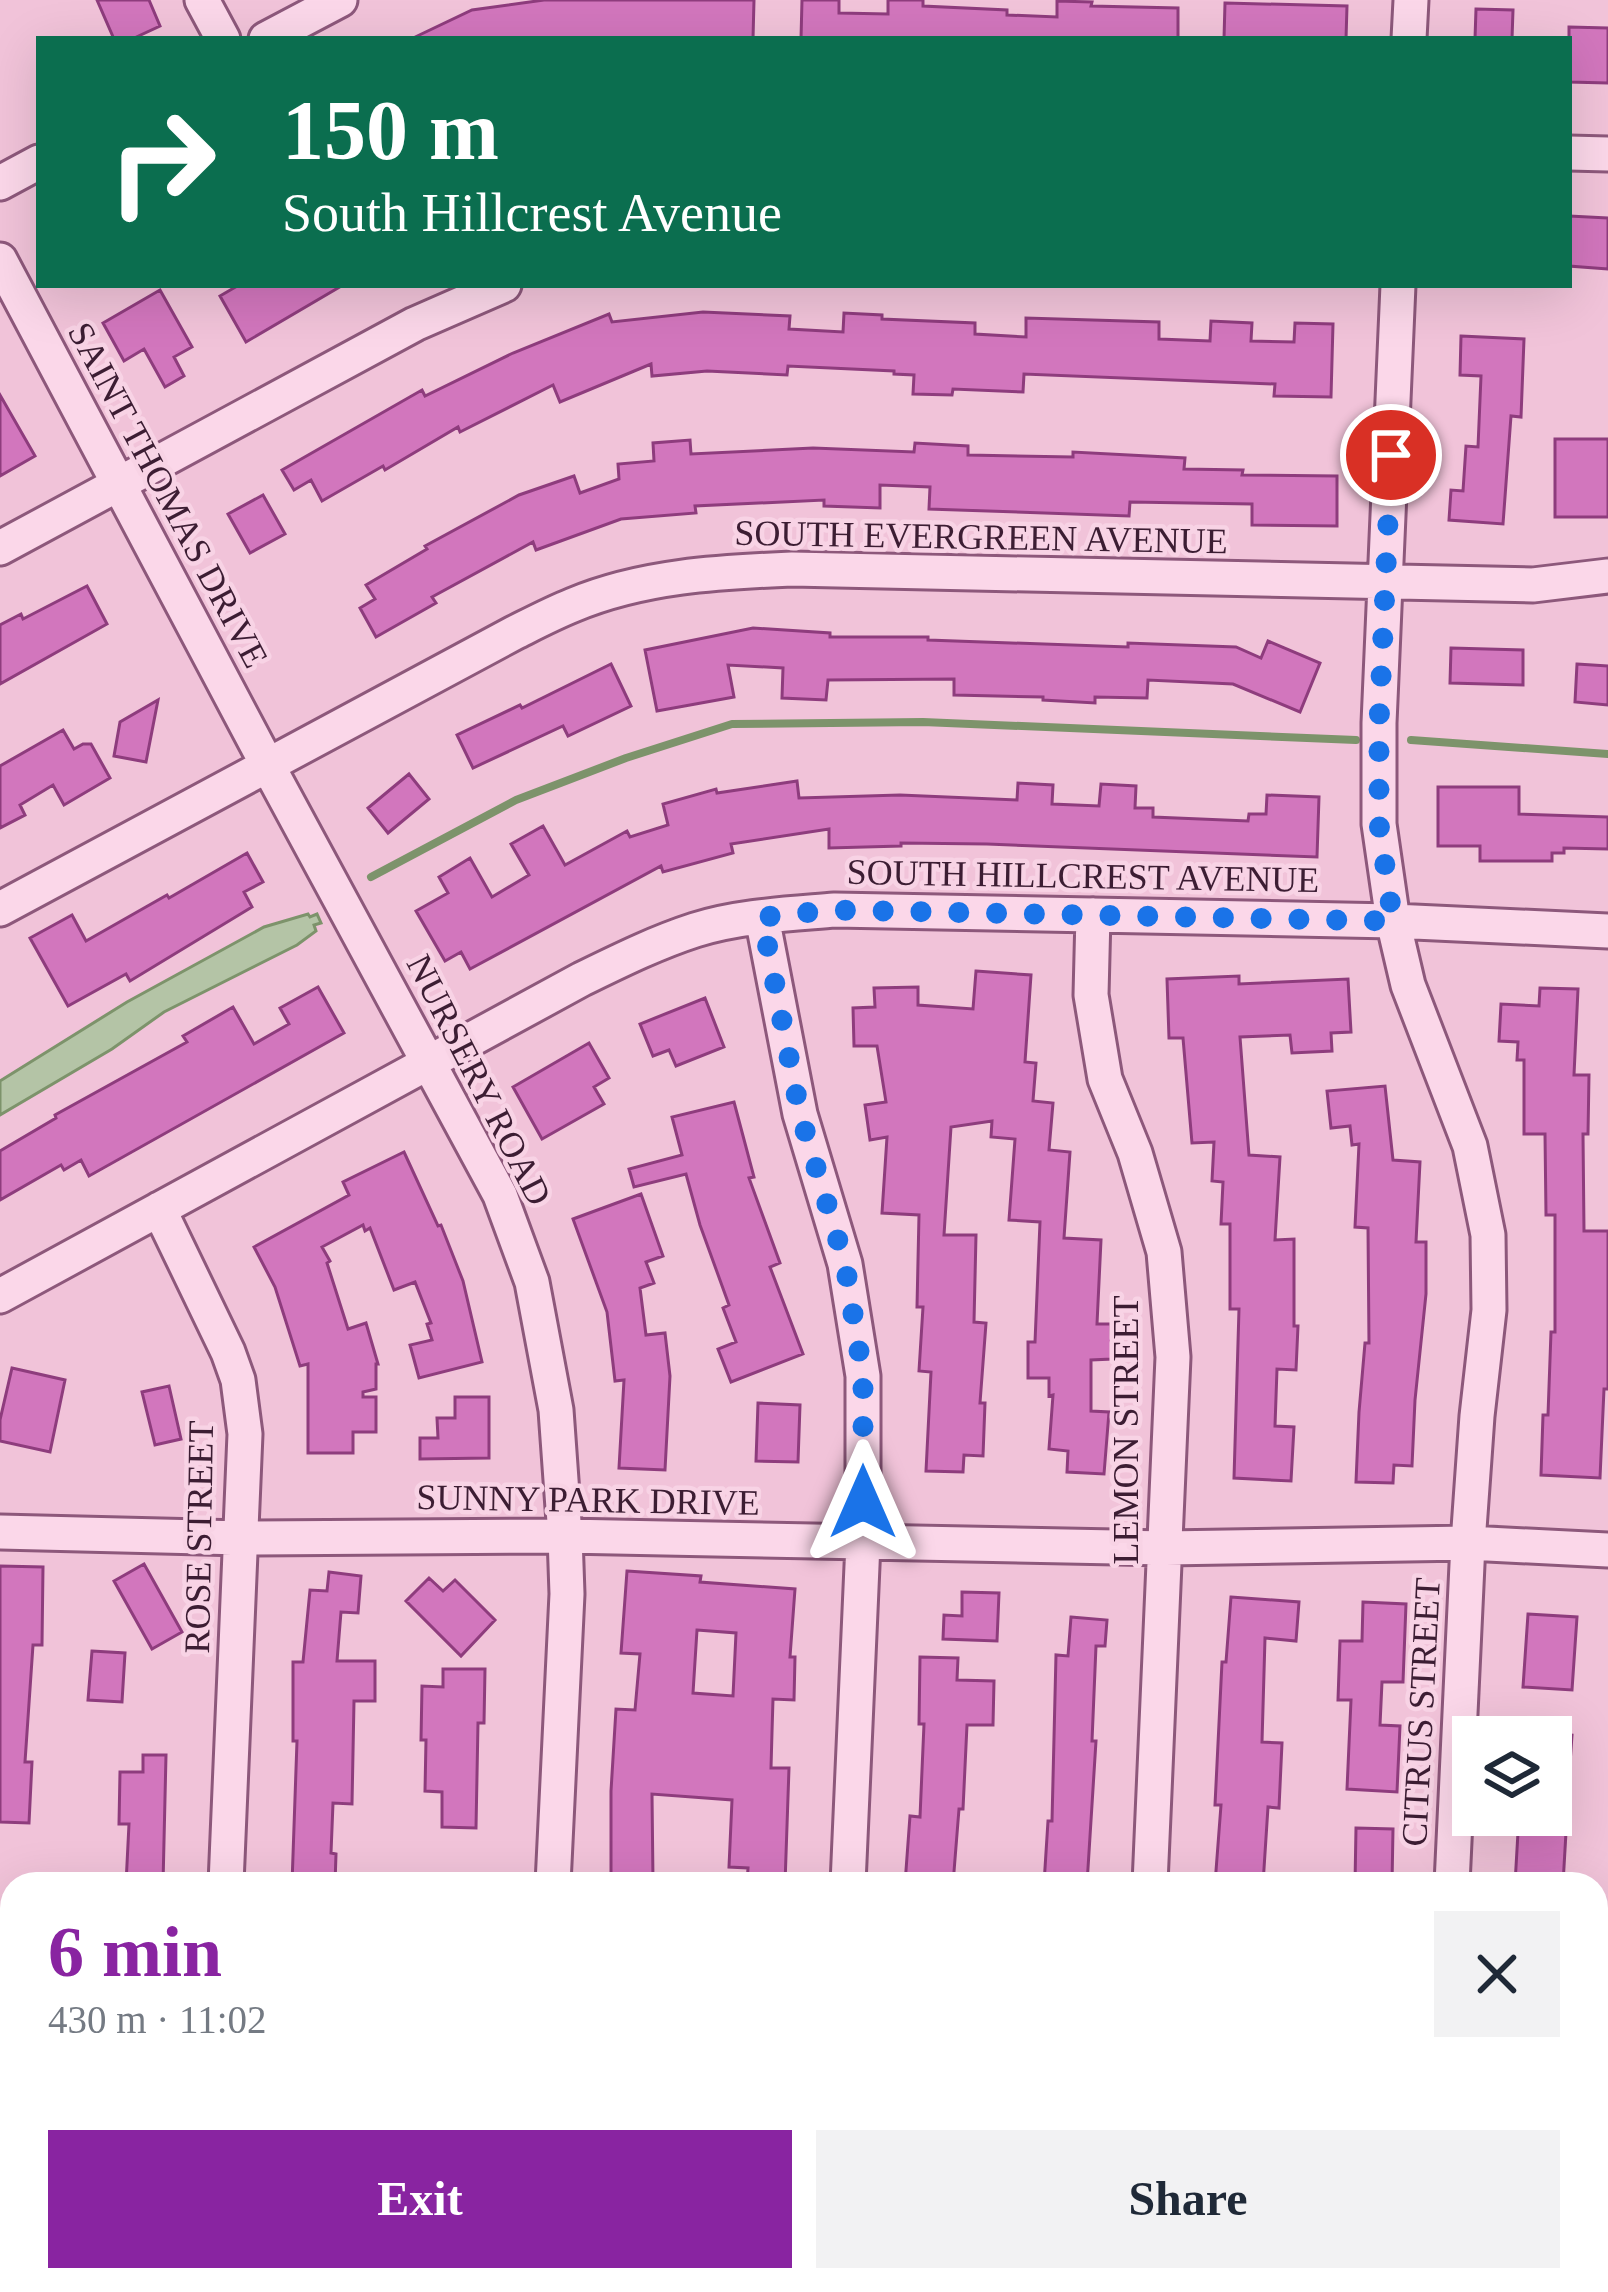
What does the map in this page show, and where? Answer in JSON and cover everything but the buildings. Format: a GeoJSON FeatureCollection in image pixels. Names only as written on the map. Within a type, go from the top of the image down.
{"type":"FeatureCollection","features":[{"type":"Feature","properties":{"kind":"street"},"geometry":{"type":"LineString","coordinates":[[202,0],[221,36]]}},
{"type":"Feature","properties":{"kind":"street"},"geometry":{"type":"LineString","coordinates":[[269,36],[300,9],[340,0]]}},
{"type":"Feature","properties":{"kind":"street"},"geometry":{"type":"LineString","coordinates":[[1409,36],[1411,0]]}},
{"type":"Feature","properties":{"kind":"street"},"geometry":{"type":"LineString","coordinates":[[1572,153],[1608,154]]}},
{"type":"Feature","properties":{"kind":"street"},"geometry":{"type":"LineString","coordinates":[[0,183],[36,164]]}},
{"type":"Feature","properties":{"kind":"street","name":"SAINT THOMAS DRIVE"},"geometry":{"type":"LineString","coordinates":[[0,260],[268,766]]}},
{"type":"Feature","properties":{"kind":"street"},"geometry":{"type":"LineString","coordinates":[[0,548],[415,324],[497,288]]}},
{"type":"Feature","properties":{"kind":"street","name":"CITRUS STREET"},"geometry":{"type":"LineString","coordinates":[[1398,288],[1379,824],[1408,985],[1470,1146],[1488,1235],[1489,1310],[1468,1543],[1453,1872]]}},
{"type":"Feature","properties":{"kind":"street","name":"SOUTH EVERGREEN AVENUE"},"geometry":{"type":"LineString","coordinates":[[0,909],[448,667],[576,603],[628,588],[708,573],[793,569],[1533,585],[1608,576]]}},
{"type":"Feature","properties":{"kind":"street","name":"NURSERY ROAD"},"geometry":{"type":"LineString","coordinates":[[268,766],[500,1195],[532,1282],[556,1410],[565,1536],[567,1594],[555,1872]]}},
{"type":"Feature","properties":{"kind":"street","name":"SOUTH HILLCREST AVENUE"},"geometry":{"type":"LineString","coordinates":[[0,1296],[637,952],[699,929],[835,910],[1393,921],[1608,931]]}},
{"type":"Feature","properties":{"kind":"street","name":"LEMON STREET"},"geometry":{"type":"LineString","coordinates":[[1093,915],[1090,995],[1105,1079],[1135,1153],[1163,1252],[1173,1357],[1151,1872]]}},
{"type":"Feature","properties":{"kind":"street"},"geometry":{"type":"LineString","coordinates":[[762,917],[800,1114],[845,1264],[863,1376],[863,1543],[849,1872]]}},
{"type":"Feature","properties":{"kind":"street","name":"ROSE STREET"},"geometry":{"type":"LineString","coordinates":[[159,1209],[228,1352],[238,1380],[244,1434],[227,1872]]}},
{"type":"Feature","properties":{"kind":"street","name":"SUNNY PARK DRIVE"},"geometry":{"type":"LineString","coordinates":[[0,1532],[242,1538],[565,1536],[1166,1548],[1468,1543],[1608,1550]]}},
{"type":"Feature","properties":{"kind":"shaded area"},"geometry":{"type":"Polygon","coordinates":[[[317,914],[321,923],[297,945],[164,1012],[112,1049],[0,1115],[0,1081],[127,1002],[264,927],[317,914]]]}},
{"type":"Feature","properties":{"kind":"waterway"},"geometry":{"type":"LineString","coordinates":[[371,877],[516,800],[732,724],[923,722],[1356,740]]}},
{"type":"Feature","properties":{"kind":"waterway"},"geometry":{"type":"LineString","coordinates":[[1411,740],[1608,754]]}},
{"type":"Feature","properties":{"kind":"route"},"geometry":{"type":"LineString","coordinates":[[863,1502],[863,1376],[845,1264],[800,1114],[762,917],[835,910],[1393,921],[1379,824],[1391,455]]}}]}
